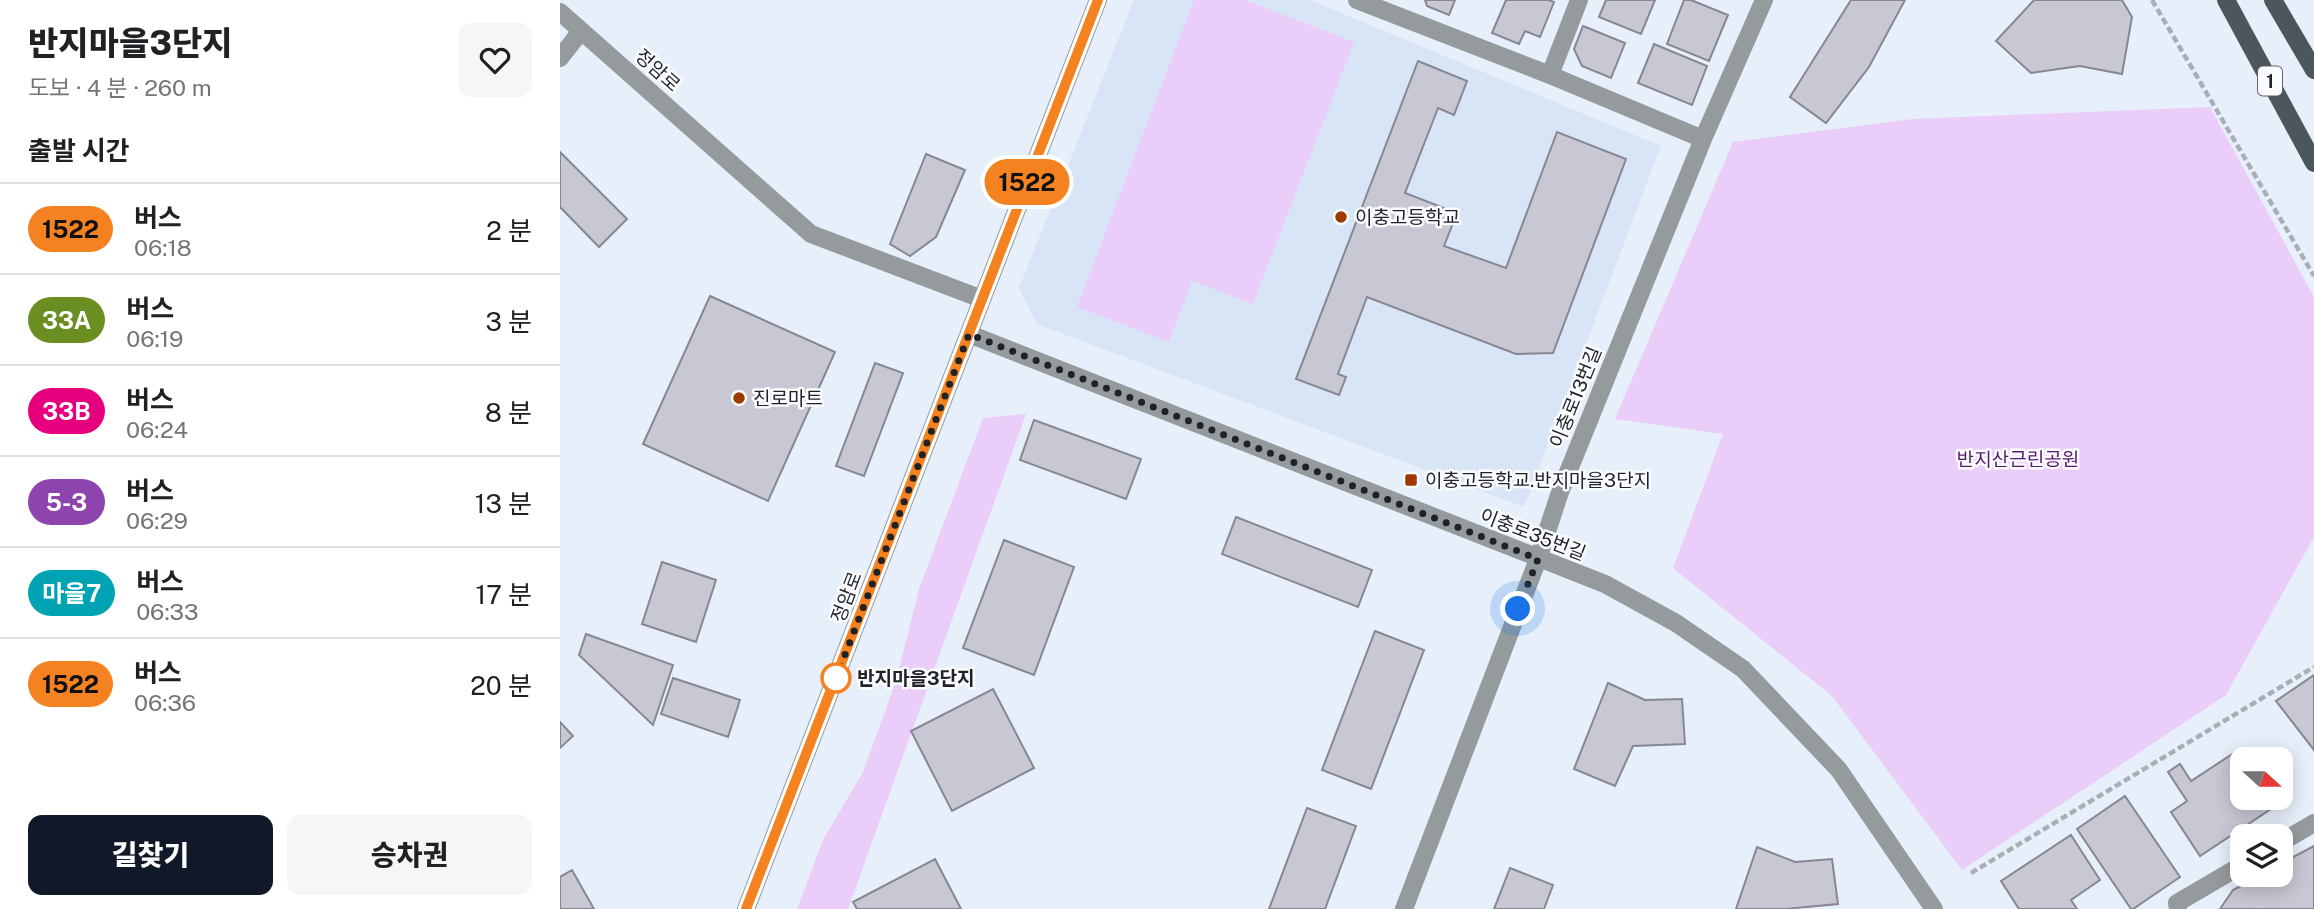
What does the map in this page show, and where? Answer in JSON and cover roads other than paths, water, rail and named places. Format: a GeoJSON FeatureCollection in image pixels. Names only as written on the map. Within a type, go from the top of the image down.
{"type":"FeatureCollection","features":[{"type":"Feature","properties":{"kind":"main road","name":"1"},"geometry":{"type":"LineString","coordinates":[[2226,0],[2314,163]]}},
{"type":"Feature","properties":{"kind":"main road","name":"1"},"geometry":{"type":"LineString","coordinates":[[2273,0],[2314,70]]}},
{"type":"Feature","properties":{"kind":"street","name":"정암로"},"geometry":{"type":"LineString","coordinates":[[746,909],[1098,0]]}},
{"type":"Feature","properties":{"kind":"street"},"geometry":{"type":"LineString","coordinates":[[1357,0],[1388,5],[1703,139]]}},
{"type":"Feature","properties":{"kind":"street"},"geometry":{"type":"LineString","coordinates":[[1550,75],[1579,0]]}},
{"type":"Feature","properties":{"kind":"street","name":"이충로13번길"},"geometry":{"type":"LineString","coordinates":[[1404,909],[1538,559],[1560,492],[1703,139],[1764,0]]}},
{"type":"Feature","properties":{"kind":"street","name":"정암로"},"geometry":{"type":"LineString","coordinates":[[560,12],[811,234],[982,299]]}},
{"type":"Feature","properties":{"kind":"street"},"geometry":{"type":"LineString","coordinates":[[560,58],[581,31]]}},
{"type":"Feature","properties":{"kind":"street","name":"이충로35번길"},"geometry":{"type":"LineString","coordinates":[[969,334],[1605,584],[1676,623],[1743,669],[1839,770],[1934,909]]}},
{"type":"Feature","properties":{"kind":"street"},"geometry":{"type":"LineString","coordinates":[[2293,835],[2314,823]]}},
{"type":"Feature","properties":{"kind":"street"},"geometry":{"type":"LineString","coordinates":[[2174,907],[2230,872]]}},
{"type":"Feature","properties":{"kind":"place","name":"이충고등학교"},"geometry":{"type":"Point","coordinates":[1341,217]}},
{"type":"Feature","properties":{"kind":"place","name":"진로마트"},"geometry":{"type":"Point","coordinates":[739,398]}},
{"type":"Feature","properties":{"kind":"place","name":"이충고등학교.반지마을3단지"},"geometry":{"type":"Point","coordinates":[1411,480]}},
{"type":"Feature","properties":{"kind":"place","name":"반지마을3단지"},"geometry":{"type":"Point","coordinates":[836,678]}},
{"type":"Feature","properties":{"kind":"park label","name":"반지산근린공원"},"geometry":{"type":"Point","coordinates":[2018,459]}}]}
